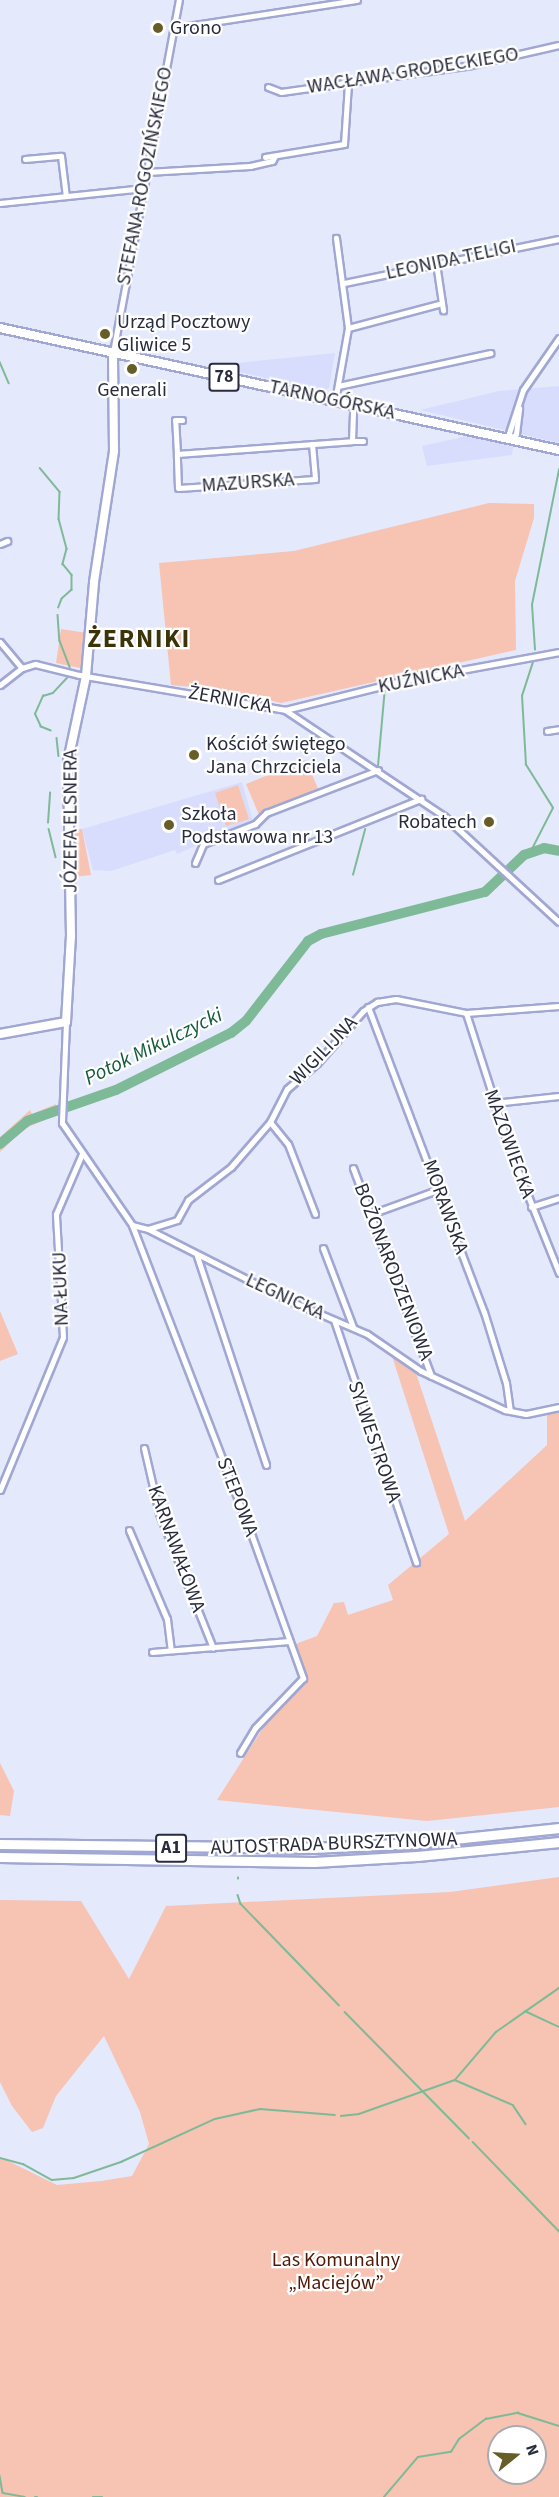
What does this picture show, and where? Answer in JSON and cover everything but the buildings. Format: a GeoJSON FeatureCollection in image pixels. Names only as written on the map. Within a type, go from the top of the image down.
{"type":"FeatureCollection","features":[{"type":"Feature","properties":{"kind":"highway","name":"AUTOSTRADA BURSZTYNOWA"},"geometry":{"type":"LineString","coordinates":[[0,1844],[188,1849],[342,1847],[559,1827]]}},
{"type":"Feature","properties":{"kind":"highway","name":"AUTOSTRADA BURSZTYNOWA"},"geometry":{"type":"LineString","coordinates":[[0,1857],[342,1861],[559,1842]]}},
{"type":"Feature","properties":{"kind":"main road","name":"TARNOGÓRSKA"},"geometry":{"type":"LineString","coordinates":[[0,328],[559,450]]}},
{"type":"Feature","properties":{"kind":"street","name":"STEFANA ROGOZIŃSKIEGO"},"geometry":{"type":"LineString","coordinates":[[113,352],[179,0]]}},
{"type":"Feature","properties":{"kind":"street"},"geometry":{"type":"LineString","coordinates":[[174,28],[357,0]]}},
{"type":"Feature","properties":{"kind":"street","name":"WACŁAWA GRODECKIEGO"},"geometry":{"type":"LineString","coordinates":[[268,87],[281,92],[348,84],[467,66],[559,45]]}},
{"type":"Feature","properties":{"kind":"street"},"geometry":{"type":"LineString","coordinates":[[265,157],[344,144],[348,84]]}},
{"type":"Feature","properties":{"kind":"street"},"geometry":{"type":"LineString","coordinates":[[24,159],[61,156],[66,194]]}},
{"type":"Feature","properties":{"kind":"street"},"geometry":{"type":"LineString","coordinates":[[147,172],[250,166],[272,161],[275,156]]}},
{"type":"Feature","properties":{"kind":"street"},"geometry":{"type":"LineString","coordinates":[[0,203],[66,194],[144,188]]}},
{"type":"Feature","properties":{"kind":"street"},"geometry":{"type":"LineString","coordinates":[[335,401],[348,328],[344,283],[336,238]]}},
{"type":"Feature","properties":{"kind":"street","name":"LEONIDA TELIGI"},"geometry":{"type":"LineString","coordinates":[[344,283],[559,239]]}},
{"type":"Feature","properties":{"kind":"street"},"geometry":{"type":"LineString","coordinates":[[436,263],[443,310]]}},
{"type":"Feature","properties":{"kind":"street"},"geometry":{"type":"LineString","coordinates":[[348,328],[442,303]]}},
{"type":"Feature","properties":{"kind":"street"},"geometry":{"type":"LineString","coordinates":[[511,439],[516,434],[519,406],[528,381],[559,338]]}},
{"type":"Feature","properties":{"kind":"street","name":"JÓZEFA ELSNERA"},"geometry":{"type":"LineString","coordinates":[[82,1154],[61,1114],[71,936],[68,761],[86,676],[95,573],[114,451],[113,352]]}},
{"type":"Feature","properties":{"kind":"street"},"geometry":{"type":"LineString","coordinates":[[338,386],[490,353]]}},
{"type":"Feature","properties":{"kind":"street"},"geometry":{"type":"LineString","coordinates":[[352,441],[353,405]]}},
{"type":"Feature","properties":{"kind":"street","name":"MAZURSKA"},"geometry":{"type":"LineString","coordinates":[[182,420],[175,420],[178,488],[315,479],[312,444]]}},
{"type":"Feature","properties":{"kind":"street","name":"MAZURSKA"},"geometry":{"type":"LineString","coordinates":[[177,454],[363,441]]}},
{"type":"Feature","properties":{"kind":"street"},"geometry":{"type":"LineString","coordinates":[[0,544],[7,541]]}},
{"type":"Feature","properties":{"kind":"street"},"geometry":{"type":"LineString","coordinates":[[0,642],[22,668],[0,685]]}},
{"type":"Feature","properties":{"kind":"street","name":"KUŹNICKA"},"geometry":{"type":"LineString","coordinates":[[285,710],[401,681],[559,652]]}},
{"type":"Feature","properties":{"kind":"street","name":"ŻERNICKA"},"geometry":{"type":"LineString","coordinates":[[22,668],[43,664],[86,676],[285,710],[421,799],[559,922]]}},
{"type":"Feature","properties":{"kind":"street"},"geometry":{"type":"LineString","coordinates":[[547,731],[559,729]]}},
{"type":"Feature","properties":{"kind":"street"},"geometry":{"type":"LineString","coordinates":[[195,863],[203,844],[255,824],[266,813],[378,770]]}},
{"type":"Feature","properties":{"kind":"street"},"geometry":{"type":"LineString","coordinates":[[218,880],[421,799]]}},
{"type":"Feature","properties":{"kind":"street","name":"WIGILIJNA"},"geometry":{"type":"LineString","coordinates":[[148,1229],[177,1220],[188,1200],[231,1167],[270,1122],[287,1089],[317,1063],[368,1007],[396,999],[466,1013],[559,1006]]}},
{"type":"Feature","properties":{"kind":"street","name":"MORAWSKA"},"geometry":{"type":"LineString","coordinates":[[368,1007],[389,1053],[437,1190],[484,1312],[506,1383],[510,1411]]}},
{"type":"Feature","properties":{"kind":"street","name":"MAZOWIECKA"},"geometry":{"type":"LineString","coordinates":[[466,1013],[494,1103],[531,1207],[559,1273]]}},
{"type":"Feature","properties":{"kind":"street"},"geometry":{"type":"LineString","coordinates":[[0,1034],[66,1022]]}},
{"type":"Feature","properties":{"kind":"street"},"geometry":{"type":"LineString","coordinates":[[494,1103],[559,1096]]}},
{"type":"Feature","properties":{"kind":"street"},"geometry":{"type":"LineString","coordinates":[[270,1122],[288,1144],[315,1214]]}},
{"type":"Feature","properties":{"kind":"street"},"geometry":{"type":"LineString","coordinates":[[82,1154],[132,1225]]}},
{"type":"Feature","properties":{"kind":"street","name":"NA ŁUKU"},"geometry":{"type":"LineString","coordinates":[[0,1490],[63,1336],[57,1214],[82,1154]]}},
{"type":"Feature","properties":{"kind":"street","name":"BOŻONARODZENIOWA"},"geometry":{"type":"LineString","coordinates":[[353,1168],[432,1376]]}},
{"type":"Feature","properties":{"kind":"street"},"geometry":{"type":"LineString","coordinates":[[371,1214],[437,1190]]}},
{"type":"Feature","properties":{"kind":"street"},"geometry":{"type":"LineString","coordinates":[[531,1207],[559,1198]]}},
{"type":"Feature","properties":{"kind":"street","name":"LEGNICKA"},"geometry":{"type":"LineString","coordinates":[[132,1225],[148,1229],[197,1256],[353,1328],[432,1376],[510,1411],[537,1413],[559,1407]]}},
{"type":"Feature","properties":{"kind":"street","name":"STEPOWA"},"geometry":{"type":"LineString","coordinates":[[132,1225],[303,1678],[255,1728],[240,1753]]}},
{"type":"Feature","properties":{"kind":"street"},"geometry":{"type":"LineString","coordinates":[[323,1248],[353,1328]]}},
{"type":"Feature","properties":{"kind":"street"},"geometry":{"type":"LineString","coordinates":[[197,1256],[266,1465]]}},
{"type":"Feature","properties":{"kind":"street","name":"SYLWESTROWA"},"geometry":{"type":"LineString","coordinates":[[334,1320],[416,1563]]}},
{"type":"Feature","properties":{"kind":"street","name":"KARNAWAŁOWA"},"geometry":{"type":"LineString","coordinates":[[144,1448],[159,1513],[213,1648]]}},
{"type":"Feature","properties":{"kind":"street"},"geometry":{"type":"LineString","coordinates":[[129,1530],[167,1620],[171,1650]]}},
{"type":"Feature","properties":{"kind":"street"},"geometry":{"type":"LineString","coordinates":[[152,1652],[290,1641]]}},
{"type":"Feature","properties":{"kind":"shaded area"},"geometry":{"type":"Polygon","coordinates":[[[335,353],[329,388],[323,391],[227,369],[228,364],[335,353]]]}},
{"type":"Feature","properties":{"kind":"shaded area"},"geometry":{"type":"Polygon","coordinates":[[[559,386],[559,443],[420,410],[499,391],[559,386]]]}},
{"type":"Feature","properties":{"kind":"shaded area"},"geometry":{"type":"Polygon","coordinates":[[[467,436],[513,447],[512,455],[427,466],[422,446],[467,436]]]}},
{"type":"Feature","properties":{"kind":"shaded area","name":"Szkoła Podstawowa nr 13"},"geometry":{"type":"Polygon","coordinates":[[[242,782],[253,821],[177,854],[175,850],[111,871],[93,870],[82,829],[242,782]]]}},
{"type":"Feature","properties":{"kind":"green space"},"geometry":{"type":"Polygon","coordinates":[[[489,503],[534,504],[534,518],[515,581],[516,650],[281,703],[232,691],[171,685],[159,563],[294,551],[489,503]]]}},
{"type":"Feature","properties":{"kind":"green space"},"geometry":{"type":"Polygon","coordinates":[[[61,629],[87,633],[85,669],[56,663],[61,629]]]}},
{"type":"Feature","properties":{"kind":"green space"},"geometry":{"type":"Polygon","coordinates":[[[306,760],[319,791],[259,815],[246,784],[306,760]]]}},
{"type":"Feature","properties":{"kind":"green space"},"geometry":{"type":"Polygon","coordinates":[[[238,785],[249,819],[226,826],[215,793],[238,785]]]}},
{"type":"Feature","properties":{"kind":"green space"},"geometry":{"type":"Polygon","coordinates":[[[71,829],[82,829],[91,875],[73,877],[71,829]]]}},
{"type":"Feature","properties":{"kind":"green space"},"geometry":{"type":"Polygon","coordinates":[[[56,1104],[56,1115],[24,1129],[0,1152],[0,1137],[30,1110],[32,1114],[56,1104]]]}},
{"type":"Feature","properties":{"kind":"green space"},"geometry":{"type":"Polygon","coordinates":[[[0,1311],[18,1354],[0,1361],[0,1311]]]}},
{"type":"Feature","properties":{"kind":"green space"},"geometry":{"type":"Polygon","coordinates":[[[392,1356],[415,1370],[465,1521],[547,1445],[547,1414],[559,1409],[559,1807],[427,1821],[217,1800],[284,1695],[305,1677],[293,1645],[317,1636],[334,1603],[344,1602],[348,1615],[393,1600],[388,1585],[449,1534],[392,1356]]]}},
{"type":"Feature","properties":{"kind":"green space"},"geometry":{"type":"Polygon","coordinates":[[[0,1763],[14,1791],[10,1816],[0,1815],[0,1763]]]}},
{"type":"Feature","properties":{"kind":"green space","name":"Las Komunalny „Maciejów”"},"geometry":{"type":"Polygon","coordinates":[[[559,1877],[559,2497],[0,2497],[0,2157],[57,2185],[132,2176],[149,2144],[140,2112],[104,2036],[56,2096],[43,2128],[32,2132],[12,2106],[0,2082],[0,1900],[81,1901],[129,1979],[166,1906],[450,1892],[559,1877]]]}},
{"type":"Feature","properties":{"kind":"waterway"},"geometry":{"type":"LineString","coordinates":[[0,362],[9,383]]}},
{"type":"Feature","properties":{"kind":"waterway"},"geometry":{"type":"LineString","coordinates":[[40,468],[60,492],[59,519],[67,549],[63,564],[72,575],[72,590],[62,599],[59,607]]}},
{"type":"Feature","properties":{"kind":"waterway"},"geometry":{"type":"LineString","coordinates":[[535,650],[532,605],[559,470]]}},
{"type":"Feature","properties":{"kind":"waterway"},"geometry":{"type":"LineString","coordinates":[[58,615],[60,641],[70,667]]}},
{"type":"Feature","properties":{"kind":"waterway"},"geometry":{"type":"LineString","coordinates":[[531,851],[553,808],[526,765],[522,696],[533,662]]}},
{"type":"Feature","properties":{"kind":"waterway"},"geometry":{"type":"LineString","coordinates":[[51,731],[41,727],[35,714],[43,696],[53,693],[69,676]]}},
{"type":"Feature","properties":{"kind":"waterway"},"geometry":{"type":"LineString","coordinates":[[378,766],[385,687]]}},
{"type":"Feature","properties":{"kind":"waterway"},"geometry":{"type":"LineString","coordinates":[[57,738],[59,756]]}},
{"type":"Feature","properties":{"kind":"waterway"},"geometry":{"type":"LineString","coordinates":[[48,823],[50,793]]}},
{"type":"Feature","properties":{"kind":"waterway"},"geometry":{"type":"LineString","coordinates":[[49,829],[56,857]]}},
{"type":"Feature","properties":{"kind":"waterway"},"geometry":{"type":"LineString","coordinates":[[353,875],[365,830]]}},
{"type":"Feature","properties":{"kind":"waterway","name":"Potok Mikulczycki"},"geometry":{"type":"LineString","coordinates":[[0,1144],[27,1121],[116,1090],[231,1033],[246,1021],[308,941],[321,934],[485,892],[524,855],[544,848],[559,851]]}},
{"type":"Feature","properties":{"kind":"waterway"},"geometry":{"type":"LineString","coordinates":[[238,1895],[241,1904],[339,2005]]}},
{"type":"Feature","properties":{"kind":"waterway"},"geometry":{"type":"LineString","coordinates":[[341,2116],[359,2114],[455,2080],[496,2032],[559,1988]]}},
{"type":"Feature","properties":{"kind":"waterway"},"geometry":{"type":"LineString","coordinates":[[525,2011],[559,2027]]}},
{"type":"Feature","properties":{"kind":"waterway"},"geometry":{"type":"LineString","coordinates":[[345,2012],[469,2138]]}},
{"type":"Feature","properties":{"kind":"waterway"},"geometry":{"type":"LineString","coordinates":[[455,2080],[513,2105],[526,2124]]}},
{"type":"Feature","properties":{"kind":"waterway"},"geometry":{"type":"LineString","coordinates":[[0,2158],[23,2164],[52,2180],[74,2178],[121,2162],[215,2119],[260,2109],[335,2115]]}},
{"type":"Feature","properties":{"kind":"waterway"},"geometry":{"type":"LineString","coordinates":[[473,2142],[559,2231]]}},
{"type":"Feature","properties":{"kind":"waterway"},"geometry":{"type":"LineString","coordinates":[[384,2497],[418,2457],[451,2452],[459,2439],[486,2419],[518,2413],[559,2426]]}},
{"type":"Feature","properties":{"kind":"waterway"},"geometry":{"type":"LineString","coordinates":[[0,2476],[3,2493],[25,2497]]}},
{"type":"Feature","properties":{"kind":"waterway"},"geometry":{"type":"LineString","coordinates":[[93,2497],[102,2497]]}},
{"type":"Feature","properties":{"kind":"place","name":"Grono"},"geometry":{"type":"Point","coordinates":[158,28]}},
{"type":"Feature","properties":{"kind":"place","name":"Urząd Pocztowy Gliwice 5"},"geometry":{"type":"Point","coordinates":[105,334]}},
{"type":"Feature","properties":{"kind":"place","name":"Generali"},"geometry":{"type":"Point","coordinates":[132,369]}},
{"type":"Feature","properties":{"kind":"place","name":"Kościół świętego Jana Chrzciciela"},"geometry":{"type":"Point","coordinates":[194,755]}},
{"type":"Feature","properties":{"kind":"place","name":"Robatech"},"geometry":{"type":"Point","coordinates":[489,822]}},
{"type":"Feature","properties":{"kind":"place","name":"Szkoła Podstawowa nr 13"},"geometry":{"type":"Point","coordinates":[169,825]}},
{"type":"Feature","properties":{"kind":"district","name":"ŻERNIKI"},"geometry":{"type":"Point","coordinates":[139,639]}}]}
